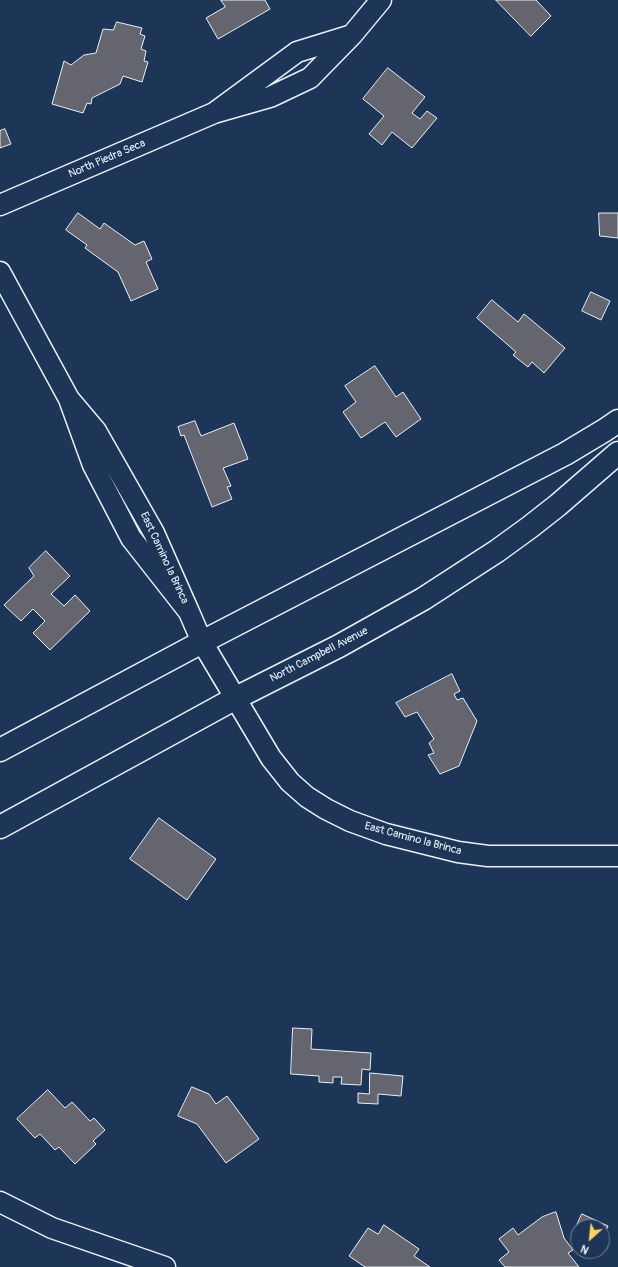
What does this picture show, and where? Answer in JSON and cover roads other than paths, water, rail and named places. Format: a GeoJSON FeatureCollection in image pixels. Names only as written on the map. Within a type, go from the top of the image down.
{"type":"FeatureCollection","features":[{"type":"Feature","properties":{"kind":"main road"},"geometry":{"type":"LineString","coordinates":[[0,750],[202,642],[565,454],[600,434],[618,421]]}},
{"type":"Feature","properties":{"kind":"main road","name":"North Campbell Avenue"},"geometry":{"type":"LineString","coordinates":[[0,827],[234,699],[339,646],[423,599],[497,551],[530,527],[618,453]]}},
{"type":"Feature","properties":{"kind":"street","name":"North Piedra Seca"},"geometry":{"type":"LineString","coordinates":[[0,205],[214,113],[270,97],[310,78],[352,35],[380,0]]}},
{"type":"Feature","properties":{"kind":"street","name":"North Piedra Seca"},"geometry":{"type":"LineString","coordinates":[[214,113],[297,52],[352,35]]}},
{"type":"Feature","properties":{"kind":"street","name":"East Camino la Brinca"},"geometry":{"type":"LineString","coordinates":[[0,272],[69,399],[93,465],[131,538],[189,612],[202,642],[234,699],[271,758],[290,782],[307,797],[326,809],[350,821],[386,834],[425,845],[458,852],[488,856],[618,856]]}},
{"type":"Feature","properties":{"kind":"street"},"geometry":{"type":"LineString","coordinates":[[0,1202],[52,1228],[165,1267]]}}]}
